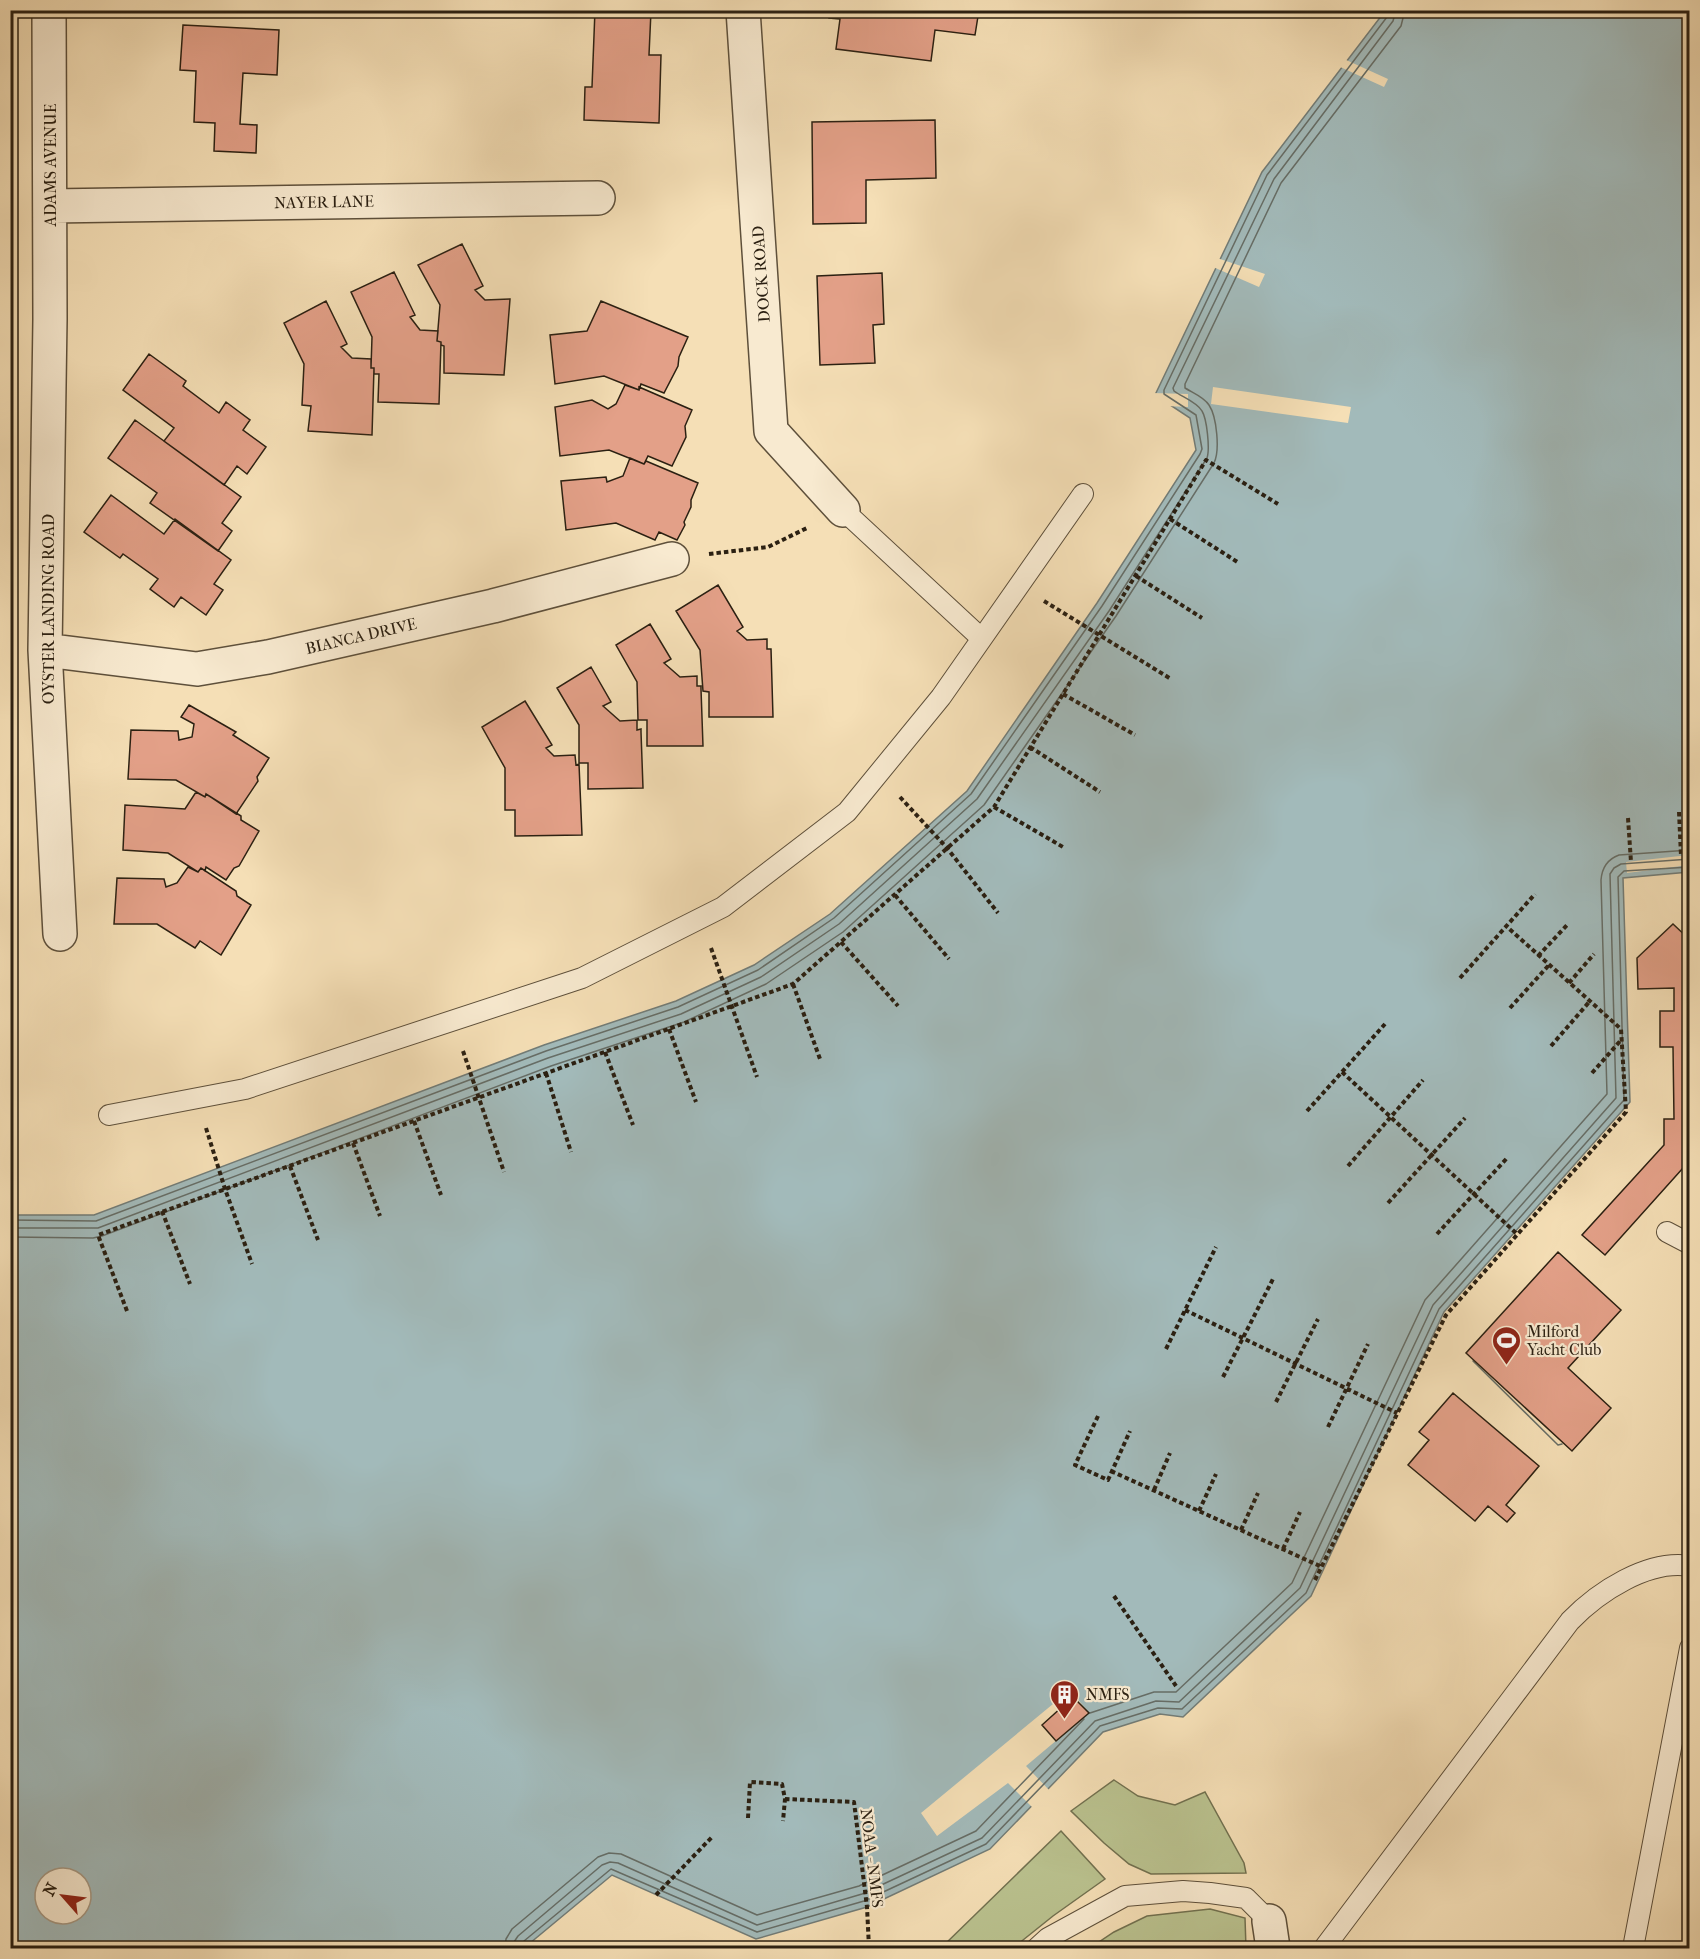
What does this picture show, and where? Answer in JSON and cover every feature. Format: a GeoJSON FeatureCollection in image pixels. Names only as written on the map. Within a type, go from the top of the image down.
{"type":"FeatureCollection","features":[{"type":"Feature","properties":{"kind":"street","name":"ADAMS AVENUE"},"geometry":{"type":"LineString","coordinates":[[49,10],[50,319]]}},
{"type":"Feature","properties":{"kind":"street","name":"DOCK ROAD"},"geometry":{"type":"LineString","coordinates":[[743,10],[771,431],[843,510]]}},
{"type":"Feature","properties":{"kind":"street","name":"NAYER LANE"},"geometry":{"type":"LineString","coordinates":[[50,206],[598,198]]}},
{"type":"Feature","properties":{"kind":"street","name":"OYSTER LANDING ROAD"},"geometry":{"type":"LineString","coordinates":[[50,319],[45,650],[60,934]]}},
{"type":"Feature","properties":{"kind":"street","name":"BIANCA DRIVE"},"geometry":{"type":"LineString","coordinates":[[45,650],[197,669],[268,657],[493,606],[672,559]]}},
{"type":"Feature","properties":{"kind":"lane"},"geometry":{"type":"LineString","coordinates":[[110,1115],[245,1089],[582,978],[723,907],[847,812],[941,697],[1083,494]]}},
{"type":"Feature","properties":{"kind":"lane"},"geometry":{"type":"LineString","coordinates":[[843,510],[981,638]]}},
{"type":"Feature","properties":{"kind":"lane"},"geometry":{"type":"LineString","coordinates":[[1667,1232],[1689,1244]]}},
{"type":"Feature","properties":{"kind":"lane"},"geometry":{"type":"LineString","coordinates":[[1324,1948],[1570,1620],[1604,1591],[1655,1567],[1679,1564],[1689,1566]]}},
{"type":"Feature","properties":{"kind":"lane"},"geometry":{"type":"LineString","coordinates":[[1633,1948],[1689,1648]]}},
{"type":"Feature","properties":{"kind":"lane"},"geometry":{"type":"LineString","coordinates":[[1037,1948],[1048,1938],[1125,1896],[1183,1892],[1246,1898],[1271,1935]]}},
{"type":"Feature","properties":{"kind":"path"},"geometry":{"type":"LineString","coordinates":[[672,559],[768,546],[843,510]]}},
{"type":"Feature","properties":{"kind":"path"},"geometry":{"type":"LineString","coordinates":[[1170,519],[1239,562]]}},
{"type":"Feature","properties":{"kind":"path"},"geometry":{"type":"LineString","coordinates":[[1136,576],[1202,618]]}},
{"type":"Feature","properties":{"kind":"path"},"geometry":{"type":"LineString","coordinates":[[1019,586],[1171,679]]}},
{"type":"Feature","properties":{"kind":"path"},"geometry":{"type":"LineString","coordinates":[[1063,694],[1135,735]]}},
{"type":"Feature","properties":{"kind":"path"},"geometry":{"type":"LineString","coordinates":[[1030,747],[1100,792]]}},
{"type":"Feature","properties":{"kind":"path"},"geometry":{"type":"LineString","coordinates":[[879,774],[947,848],[998,913]]}},
{"type":"Feature","properties":{"kind":"path"},"geometry":{"type":"LineString","coordinates":[[994,807],[1063,847]]}},
{"type":"Feature","properties":{"kind":"path"},"geometry":{"type":"LineString","coordinates":[[1679,812],[1681,856]]}},
{"type":"Feature","properties":{"kind":"path"},"geometry":{"type":"LineString","coordinates":[[1628,818],[1631,862]]}},
{"type":"Feature","properties":{"kind":"path"},"geometry":{"type":"LineString","coordinates":[[1460,978],[1535,894]]}},
{"type":"Feature","properties":{"kind":"path"},"geometry":{"type":"LineString","coordinates":[[894,895],[949,959]]}},
{"type":"Feature","properties":{"kind":"path"},"geometry":{"type":"LineString","coordinates":[[701,919],[757,1077]]}},
{"type":"Feature","properties":{"kind":"path"},"geometry":{"type":"LineString","coordinates":[[1538,956],[1568,924]]}},
{"type":"Feature","properties":{"kind":"path"},"geometry":{"type":"LineString","coordinates":[[1316,1580],[1446,1315],[1626,1112],[1621,1029],[1506,926]]}},
{"type":"Feature","properties":{"kind":"path"},"geometry":{"type":"LineString","coordinates":[[841,942],[898,1006]]}},
{"type":"Feature","properties":{"kind":"path"},"geometry":{"type":"LineString","coordinates":[[1569,983],[1594,954]]}},
{"type":"Feature","properties":{"kind":"path"},"geometry":{"type":"LineString","coordinates":[[1510,1008],[1549,965]]}},
{"type":"Feature","properties":{"kind":"path"},"geometry":{"type":"LineString","coordinates":[[793,984],[820,1059]]}},
{"type":"Feature","properties":{"kind":"path"},"geometry":{"type":"LineString","coordinates":[[1551,1046],[1590,1001]]}},
{"type":"Feature","properties":{"kind":"path"},"geometry":{"type":"LineString","coordinates":[[452,1020],[504,1172]]}},
{"type":"Feature","properties":{"kind":"path"},"geometry":{"type":"LineString","coordinates":[[1307,1111],[1386,1024]]}},
{"type":"Feature","properties":{"kind":"path"},"geometry":{"type":"LineString","coordinates":[[669,1029],[696,1102]]}},
{"type":"Feature","properties":{"kind":"path"},"geometry":{"type":"LineString","coordinates":[[1592,1073],[1621,1040]]}},
{"type":"Feature","properties":{"kind":"path"},"geometry":{"type":"LineString","coordinates":[[604,1052],[633,1125]]}},
{"type":"Feature","properties":{"kind":"path"},"geometry":{"type":"LineString","coordinates":[[1342,1072],[1517,1234]]}},
{"type":"Feature","properties":{"kind":"path"},"geometry":{"type":"LineString","coordinates":[[546,1073],[571,1152]]}},
{"type":"Feature","properties":{"kind":"path"},"geometry":{"type":"LineString","coordinates":[[1348,1166],[1424,1080]]}},
{"type":"Feature","properties":{"kind":"path"},"geometry":{"type":"LineString","coordinates":[[197,1098],[225,1189],[252,1264]]}},
{"type":"Feature","properties":{"kind":"path"},"geometry":{"type":"LineString","coordinates":[[1388,1203],[1464,1118]]}},
{"type":"Feature","properties":{"kind":"path"},"geometry":{"type":"LineString","coordinates":[[414,1121],[441,1195]]}},
{"type":"Feature","properties":{"kind":"path"},"geometry":{"type":"LineString","coordinates":[[353,1143],[380,1216]]}},
{"type":"Feature","properties":{"kind":"path"},"geometry":{"type":"LineString","coordinates":[[1437,1234],[1508,1157]]}},
{"type":"Feature","properties":{"kind":"path"},"geometry":{"type":"LineString","coordinates":[[290,1166],[318,1240]]}},
{"type":"Feature","properties":{"kind":"path"},"geometry":{"type":"LineString","coordinates":[[162,1211],[190,1284]]}},
{"type":"Feature","properties":{"kind":"path"},"geometry":{"type":"LineString","coordinates":[[1166,1349],[1216,1247]]}},
{"type":"Feature","properties":{"kind":"path"},"geometry":{"type":"LineString","coordinates":[[1223,1377],[1273,1279]]}},
{"type":"Feature","properties":{"kind":"path"},"geometry":{"type":"LineString","coordinates":[[1185,1310],[1397,1413]]}},
{"type":"Feature","properties":{"kind":"path"},"geometry":{"type":"LineString","coordinates":[[1276,1402],[1318,1319]]}},
{"type":"Feature","properties":{"kind":"path"},"geometry":{"type":"LineString","coordinates":[[1328,1427],[1368,1344]]}},
{"type":"Feature","properties":{"kind":"path"},"geometry":{"type":"LineString","coordinates":[[1098,1416],[1075,1465],[1108,1480],[1130,1431]]}},
{"type":"Feature","properties":{"kind":"path"},"geometry":{"type":"LineString","coordinates":[[1154,1490],[1170,1453]]}},
{"type":"Feature","properties":{"kind":"path"},"geometry":{"type":"LineString","coordinates":[[1112,1471],[1322,1567]]}},
{"type":"Feature","properties":{"kind":"path"},"geometry":{"type":"LineString","coordinates":[[1199,1511],[1216,1474]]}},
{"type":"Feature","properties":{"kind":"path"},"geometry":{"type":"LineString","coordinates":[[1241,1530],[1258,1493]]}},
{"type":"Feature","properties":{"kind":"path"},"geometry":{"type":"LineString","coordinates":[[1282,1549],[1300,1512]]}},
{"type":"Feature","properties":{"kind":"path"},"geometry":{"type":"LineString","coordinates":[[1114,1596],[1176,1686]]}},
{"type":"Feature","properties":{"kind":"path"},"geometry":{"type":"LineString","coordinates":[[748,1818],[750,1782],[782,1784],[785,1799],[783,1821]]}},
{"type":"Feature","properties":{"kind":"path","name":"NOAA - NMFS"},"geometry":{"type":"LineString","coordinates":[[785,1799],[854,1802],[867,1907],[869,1948]]}},
{"type":"Feature","properties":{"kind":"path"},"geometry":{"type":"LineString","coordinates":[[656,1895],[713,1836]]}},
{"type":"Feature","properties":{"kind":"green space"},"geometry":{"type":"Polygon","coordinates":[[[1114,1780],[1138,1796],[1175,1805],[1205,1792],[1244,1863],[1246,1873],[1151,1874],[1129,1864],[1071,1811],[1114,1780]]]}},
{"type":"Feature","properties":{"kind":"green space"},"geometry":{"type":"Polygon","coordinates":[[[1061,1831],[1105,1879],[1013,1948],[941,1948],[1061,1831]]]}},
{"type":"Feature","properties":{"kind":"green space"},"geometry":{"type":"Polygon","coordinates":[[[1210,1909],[1245,1918],[1246,1948],[1090,1948],[1114,1932],[1147,1916],[1210,1909]]]}},
{"type":"Feature","properties":{"kind":"water"},"geometry":{"type":"Polygon","coordinates":[[[1385,11],[1689,11],[1689,872],[1623,878],[1630,1102],[1444,1312],[1311,1596],[1183,1717],[1160,1714],[1103,1732],[990,1849],[867,1907],[756,1939],[612,1875],[524,1948],[11,1948],[11,1215],[94,1215],[544,1045],[676,1001],[754,965],[830,914],[967,791],[1097,603],[1196,450],[1190,418],[1155,395],[1262,172],[1385,11]]]}},
{"type":"Feature","properties":{"kind":"pier"},"geometry":{"type":"Polygon","coordinates":[[[1344,59],[1388,79],[1384,87],[1338,66],[1344,59]]]}},
{"type":"Feature","properties":{"kind":"pier"},"geometry":{"type":"Polygon","coordinates":[[[1217,258],[1265,274],[1259,287],[1213,267],[1217,258]]]}},
{"type":"Feature","properties":{"kind":"pier"},"geometry":{"type":"Polygon","coordinates":[[[1213,387],[1351,407],[1348,423],[1211,404],[1213,387]]]}},
{"type":"Feature","properties":{"kind":"pier"},"geometry":{"type":"Polygon","coordinates":[[[1152,393],[1188,394],[1188,407],[1167,406],[1153,397],[1152,393]]]}},
{"type":"Feature","properties":{"kind":"pier"},"geometry":{"type":"Polygon","coordinates":[[[1689,855],[1689,865],[1627,873],[1626,862],[1689,855]]]}},
{"type":"Feature","properties":{"kind":"pier"},"geometry":{"type":"Polygon","coordinates":[[[1070,1690],[1089,1713],[1026,1766],[1050,1791],[1033,1808],[1008,1783],[937,1836],[921,1813],[1070,1690]]]}},
{"type":"Feature","properties":{"kind":"building"},"geometry":{"type":"Polygon","coordinates":[[[595,10],[651,11],[649,55],[661,55],[659,123],[584,120],[585,87],[592,87],[595,10]]]}},
{"type":"Feature","properties":{"kind":"building"},"geometry":{"type":"Polygon","coordinates":[[[830,10],[979,10],[975,35],[935,30],[931,61],[836,49],[840,19],[829,18],[830,10]]]}},
{"type":"Feature","properties":{"kind":"building"},"geometry":{"type":"Polygon","coordinates":[[[183,25],[279,30],[277,75],[243,73],[240,124],[257,125],[256,153],[214,151],[215,123],[194,122],[196,71],[180,70],[183,25]]]}},
{"type":"Feature","properties":{"kind":"building"},"geometry":{"type":"Polygon","coordinates":[[[935,120],[936,178],[866,180],[866,223],[813,224],[812,122],[935,120]]]}},
{"type":"Feature","properties":{"kind":"building"},"geometry":{"type":"Polygon","coordinates":[[[462,244],[483,286],[475,290],[485,300],[510,299],[504,375],[444,373],[444,346],[437,341],[440,305],[418,265],[462,244]]]}},
{"type":"Feature","properties":{"kind":"building"},"geometry":{"type":"Polygon","coordinates":[[[394,272],[415,315],[410,317],[420,330],[438,331],[437,341],[441,342],[439,404],[378,402],[379,374],[374,374],[374,368],[371,368],[372,337],[351,292],[394,272]]]}},
{"type":"Feature","properties":{"kind":"building"},"geometry":{"type":"Polygon","coordinates":[[[882,273],[884,324],[873,325],[875,363],[820,365],[817,276],[882,273]]]}},
{"type":"Feature","properties":{"kind":"building"},"geometry":{"type":"Polygon","coordinates":[[[326,301],[347,344],[341,347],[352,358],[371,359],[371,368],[374,368],[372,435],[308,431],[311,406],[302,405],[304,364],[284,323],[326,301]]]}},
{"type":"Feature","properties":{"kind":"building"},"geometry":{"type":"Polygon","coordinates":[[[601,301],[688,337],[679,357],[678,366],[664,393],[641,384],[639,390],[604,376],[555,384],[550,335],[587,331],[601,301]]]}},
{"type":"Feature","properties":{"kind":"building"},"geometry":{"type":"Polygon","coordinates":[[[149,354],[186,381],[183,386],[219,413],[226,402],[250,420],[243,430],[266,447],[247,474],[237,466],[224,485],[164,441],[174,428],[123,390],[149,354]]]}},
{"type":"Feature","properties":{"kind":"building"},"geometry":{"type":"Polygon","coordinates":[[[625,385],[639,390],[639,387],[692,410],[685,426],[686,437],[672,466],[648,456],[644,464],[609,450],[560,456],[555,407],[592,400],[608,409],[616,404],[625,385]]]}},
{"type":"Feature","properties":{"kind":"building"},"geometry":{"type":"Polygon","coordinates":[[[135,420],[241,497],[222,523],[232,531],[218,551],[150,503],[157,493],[108,458],[135,420]]]}},
{"type":"Feature","properties":{"kind":"building"},"geometry":{"type":"Polygon","coordinates":[[[630,458],[644,464],[646,461],[698,483],[684,522],[685,525],[677,540],[659,532],[655,540],[616,523],[566,530],[561,481],[606,477],[607,482],[623,476],[630,458]]]}},
{"type":"Feature","properties":{"kind":"building"},"geometry":{"type":"Polygon","coordinates":[[[111,495],[164,534],[175,519],[231,560],[214,584],[223,590],[206,615],[181,597],[174,607],[150,589],[158,579],[123,554],[120,558],[84,532],[111,495]]]}},
{"type":"Feature","properties":{"kind":"building"},"geometry":{"type":"Polygon","coordinates":[[[718,585],[743,627],[737,631],[747,640],[767,639],[767,649],[771,649],[773,717],[709,717],[709,692],[703,691],[700,650],[676,611],[718,585]]]}},
{"type":"Feature","properties":{"kind":"building"},"geometry":{"type":"Polygon","coordinates":[[[650,624],[671,659],[664,663],[680,677],[697,676],[697,686],[701,686],[703,746],[647,746],[647,720],[638,720],[637,682],[616,645],[650,624]]]}},
{"type":"Feature","properties":{"kind":"building"},"geometry":{"type":"Polygon","coordinates":[[[591,667],[611,702],[603,706],[620,721],[637,720],[637,730],[641,729],[643,788],[588,789],[588,763],[579,763],[579,725],[557,688],[591,667]]]}},
{"type":"Feature","properties":{"kind":"building"},"geometry":{"type":"Polygon","coordinates":[[[525,701],[552,745],[546,748],[554,756],[575,755],[576,765],[579,764],[582,835],[515,836],[515,810],[505,810],[505,768],[482,727],[525,701]]]}},
{"type":"Feature","properties":{"kind":"building"},"geometry":{"type":"Polygon","coordinates":[[[189,705],[236,732],[233,735],[269,758],[257,777],[258,781],[236,814],[206,794],[205,797],[176,780],[128,779],[131,730],[178,731],[179,740],[192,737],[194,724],[181,717],[189,705]]]}},
{"type":"Feature","properties":{"kind":"building"},"geometry":{"type":"Polygon","coordinates":[[[196,792],[205,797],[206,794],[241,816],[241,820],[259,831],[239,866],[234,868],[226,880],[206,867],[205,871],[201,868],[198,872],[168,853],[123,850],[125,805],[185,809],[196,792]]]}},
{"type":"Feature","properties":{"kind":"building"},"geometry":{"type":"Polygon","coordinates":[[[188,867],[198,872],[201,868],[236,891],[237,896],[251,905],[221,955],[200,941],[195,948],[157,924],[114,924],[117,878],[164,879],[166,887],[177,883],[188,867]]]}},
{"type":"Feature","properties":{"kind":"building"},"geometry":{"type":"Polygon","coordinates":[[[1673,924],[1690,940],[1690,1168],[1683,1168],[1605,1255],[1582,1235],[1664,1145],[1664,1119],[1674,1119],[1673,1047],[1660,1047],[1660,1011],[1674,1011],[1674,988],[1638,989],[1637,958],[1673,924]]]}},
{"type":"Feature","properties":{"kind":"building","name":"Milford Yacht Club"},"geometry":{"type":"Polygon","coordinates":[[[1558,1252],[1621,1310],[1568,1368],[1611,1408],[1572,1451],[1466,1353],[1558,1252]]]}},
{"type":"Feature","properties":{"kind":"building"},"geometry":{"type":"Polygon","coordinates":[[[1453,1393],[1539,1466],[1506,1505],[1515,1513],[1507,1522],[1488,1506],[1475,1521],[1408,1465],[1429,1440],[1419,1432],[1453,1393]]]}},
{"type":"Feature","properties":{"kind":"building","name":"NMFS"},"geometry":{"type":"Polygon","coordinates":[[[1073,1697],[1089,1713],[1056,1741],[1042,1725],[1073,1697]]]}},
{"type":"Feature","properties":{"kind":"place","name":"Milford Yacht Club"},"geometry":{"type":"Point","coordinates":[1506,1366]}},
{"type":"Feature","properties":{"kind":"place","name":"NMFS"},"geometry":{"type":"Point","coordinates":[1065,1720]}}]}
